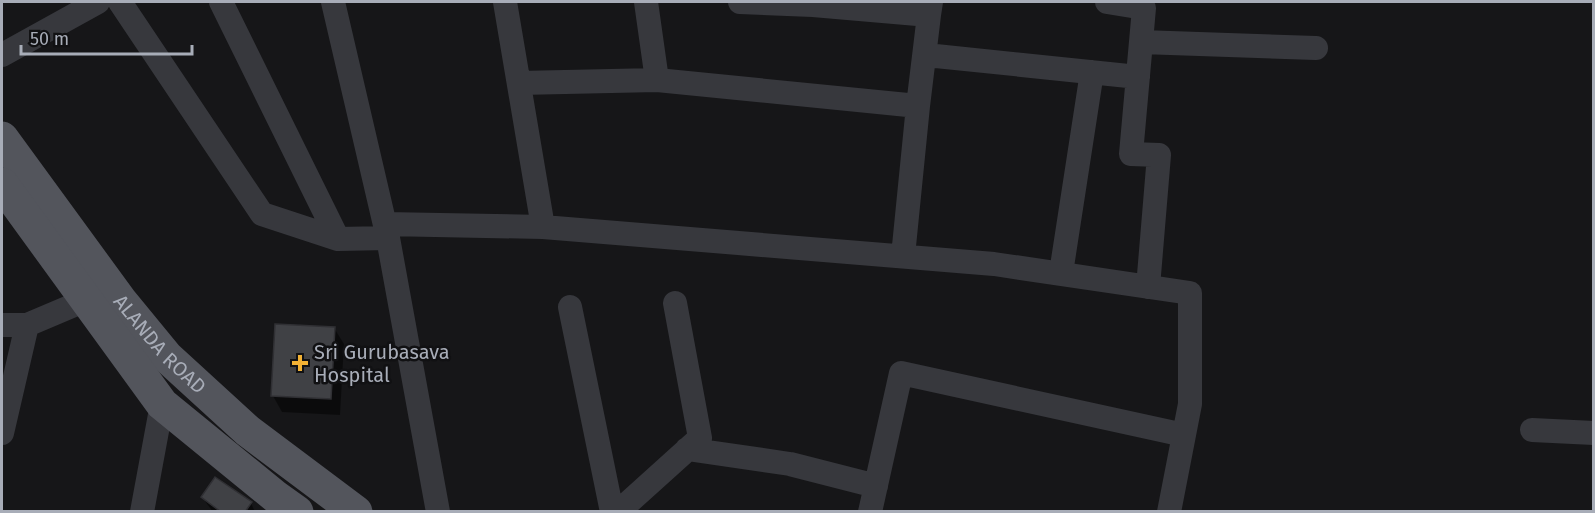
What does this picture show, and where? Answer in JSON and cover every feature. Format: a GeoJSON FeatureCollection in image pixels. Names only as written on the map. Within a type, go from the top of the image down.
{"type":"FeatureCollection","features":[{"type":"Feature","properties":{"kind":"main road","name":"ALANDA ROAD"},"geometry":{"type":"LineString","coordinates":[[2,138],[121,301],[167,357],[248,431],[356,512]]}},
{"type":"Feature","properties":{"kind":"main road","name":"ALANDA ROAD"},"geometry":{"type":"LineString","coordinates":[[2,184],[162,404],[297,512]]}},
{"type":"Feature","properties":{"kind":"street"},"geometry":{"type":"LineString","coordinates":[[2,55],[98,2]]}},
{"type":"Feature","properties":{"kind":"street"},"geometry":{"type":"LineString","coordinates":[[120,2],[262,214],[338,239],[387,231],[543,227],[994,264],[1190,293],[1190,404],[1169,512]]}},
{"type":"Feature","properties":{"kind":"street"},"geometry":{"type":"LineString","coordinates":[[221,2],[338,239]]}},
{"type":"Feature","properties":{"kind":"street"},"geometry":{"type":"LineString","coordinates":[[333,2],[387,231],[438,512]]}},
{"type":"Feature","properties":{"kind":"street"},"geometry":{"type":"LineString","coordinates":[[505,2],[543,227]]}},
{"type":"Feature","properties":{"kind":"street"},"geometry":{"type":"LineString","coordinates":[[646,2],[657,80]]}},
{"type":"Feature","properties":{"kind":"street"},"geometry":{"type":"LineString","coordinates":[[740,2],[930,8],[903,256]]}},
{"type":"Feature","properties":{"kind":"street"},"geometry":{"type":"LineString","coordinates":[[1107,2],[1144,8],[1131,154],[1159,155],[1148,287]]}},
{"type":"Feature","properties":{"kind":"street"},"geometry":{"type":"LineString","coordinates":[[1141,42],[1316,48]]}},
{"type":"Feature","properties":{"kind":"street"},"geometry":{"type":"LineString","coordinates":[[926,55],[1138,77]]}},
{"type":"Feature","properties":{"kind":"street"},"geometry":{"type":"LineString","coordinates":[[1062,273],[1092,72]]}},
{"type":"Feature","properties":{"kind":"street"},"geometry":{"type":"LineString","coordinates":[[519,83],[657,80],[918,106]]}},
{"type":"Feature","properties":{"kind":"street"},"geometry":{"type":"LineString","coordinates":[[2,325],[27,325],[86,300],[121,301]]}},
{"type":"Feature","properties":{"kind":"street"},"geometry":{"type":"LineString","coordinates":[[618,512],[699,438],[675,303]]}},
{"type":"Feature","properties":{"kind":"street"},"geometry":{"type":"LineString","coordinates":[[570,307],[612,512]]}},
{"type":"Feature","properties":{"kind":"street"},"geometry":{"type":"LineString","coordinates":[[2,433],[27,325]]}},
{"type":"Feature","properties":{"kind":"street"},"geometry":{"type":"LineString","coordinates":[[870,512],[901,372],[1184,435]]}},
{"type":"Feature","properties":{"kind":"street"},"geometry":{"type":"LineString","coordinates":[[142,512],[162,404]]}},
{"type":"Feature","properties":{"kind":"street"},"geometry":{"type":"LineString","coordinates":[[1532,430],[1593,433]]}},
{"type":"Feature","properties":{"kind":"street"},"geometry":{"type":"LineString","coordinates":[[687,449],[790,464],[876,486]]}},
{"type":"Feature","properties":{"kind":"building"},"geometry":{"type":"Polygon","coordinates":[[[275,324],[335,327],[331,399],[271,396],[275,324]]]}},
{"type":"Feature","properties":{"kind":"building"},"geometry":{"type":"Polygon","coordinates":[[[215,477],[252,502],[245,512],[221,512],[201,497],[215,477]]]}},
{"type":"Feature","properties":{"kind":"place","name":"Sri Gurubasava Hospital"},"geometry":{"type":"Point","coordinates":[300,363]}}]}
